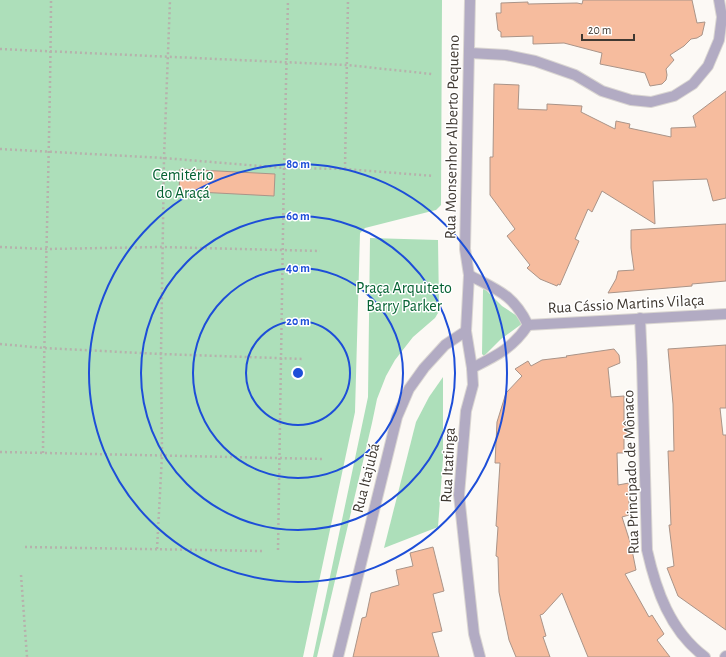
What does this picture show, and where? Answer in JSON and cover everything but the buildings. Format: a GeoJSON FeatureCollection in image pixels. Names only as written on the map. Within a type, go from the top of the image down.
{"type":"FeatureCollection","features":[{"type":"Feature","properties":{"kind":"street","name":"Rua Monsenhor Alberto Pequeno"},"geometry":{"type":"LineString","coordinates":[[469,275],[465,249],[470,0]]}},
{"type":"Feature","properties":{"kind":"street"},"geometry":{"type":"LineString","coordinates":[[470,53],[506,55],[535,61],[575,75],[602,91],[631,100],[651,102],[674,96],[693,84],[708,66],[719,40],[722,17],[719,0]]}},
{"type":"Feature","properties":{"kind":"street","name":"Rua Cássio Martins Vilaça"},"geometry":{"type":"LineString","coordinates":[[469,275],[491,286],[514,302],[528,325]]}},
{"type":"Feature","properties":{"kind":"street","name":"Rua Itatinga"},"geometry":{"type":"LineString","coordinates":[[469,275],[466,331],[473,385],[466,411],[459,495],[473,626],[480,657]]}},
{"type":"Feature","properties":{"kind":"street","name":"Rua Cássio Martins Vilaça"},"geometry":{"type":"LineString","coordinates":[[528,325],[726,314]]}},
{"type":"Feature","properties":{"kind":"street","name":"Rua Principado de Mônaco"},"geometry":{"type":"LineString","coordinates":[[640,318],[647,550],[653,577],[666,608],[679,631],[698,652],[705,657]]}},
{"type":"Feature","properties":{"kind":"street","name":"Rua Cássio Martins Vilaça"},"geometry":{"type":"LineString","coordinates":[[472,368],[511,346],[520,337],[528,325]]}},
{"type":"Feature","properties":{"kind":"street","name":"Rua Itajubá"},"geometry":{"type":"LineString","coordinates":[[338,657],[397,417],[409,389],[424,368],[445,345],[466,331]]}},
{"type":"Feature","properties":{"kind":"path"},"geometry":{"type":"LineString","coordinates":[[43,453],[51,0]]}},
{"type":"Feature","properties":{"kind":"path"},"geometry":{"type":"LineString","coordinates":[[157,549],[162,456],[162,247],[170,0]]}},
{"type":"Feature","properties":{"kind":"path"},"geometry":{"type":"LineString","coordinates":[[278,550],[288,0]]}},
{"type":"Feature","properties":{"kind":"path"},"geometry":{"type":"LineString","coordinates":[[346,169],[348,0]]}},
{"type":"Feature","properties":{"kind":"path"},"geometry":{"type":"LineString","coordinates":[[0,49],[347,65],[432,74]]}},
{"type":"Feature","properties":{"kind":"path"},"geometry":{"type":"LineString","coordinates":[[0,149],[49,150],[284,168],[346,169],[434,176]]}},
{"type":"Feature","properties":{"kind":"path"},"geometry":{"type":"LineString","coordinates":[[0,247],[46,249],[162,247],[320,251]]}},
{"type":"Feature","properties":{"kind":"path"},"geometry":{"type":"LineString","coordinates":[[0,344],[44,348],[161,354],[304,359]]}},
{"type":"Feature","properties":{"kind":"path"},"geometry":{"type":"LineString","coordinates":[[0,452],[323,459]]}},
{"type":"Feature","properties":{"kind":"path"},"geometry":{"type":"LineString","coordinates":[[25,547],[262,551]]}},
{"type":"Feature","properties":{"kind":"path"},"geometry":{"type":"LineString","coordinates":[[20,575],[27,657]]}},
{"type":"Feature","properties":{"kind":"green space","name":"Cemitério do Araçá"},"geometry":{"type":"Polygon","coordinates":[[[0,0],[442,0],[441,205],[436,210],[365,228],[360,233],[355,412],[303,657],[0,657],[0,0]]]}},
{"type":"Feature","properties":{"kind":"green space","name":"Praça Arquiteto Barry Parker"},"geometry":{"type":"Polygon","coordinates":[[[370,238],[438,240],[439,306],[438,313],[435,318],[413,337],[395,360],[386,376],[377,399],[317,657],[313,657],[368,397],[370,238]]]}},
{"type":"Feature","properties":{"kind":"green space"},"geometry":{"type":"Polygon","coordinates":[[[484,288],[502,306],[523,320],[523,323],[501,339],[484,356],[482,354],[484,288]]]}},
{"type":"Feature","properties":{"kind":"green space"},"geometry":{"type":"Polygon","coordinates":[[[443,377],[443,459],[438,527],[384,548],[416,422],[429,397],[443,377]]]}}]}
